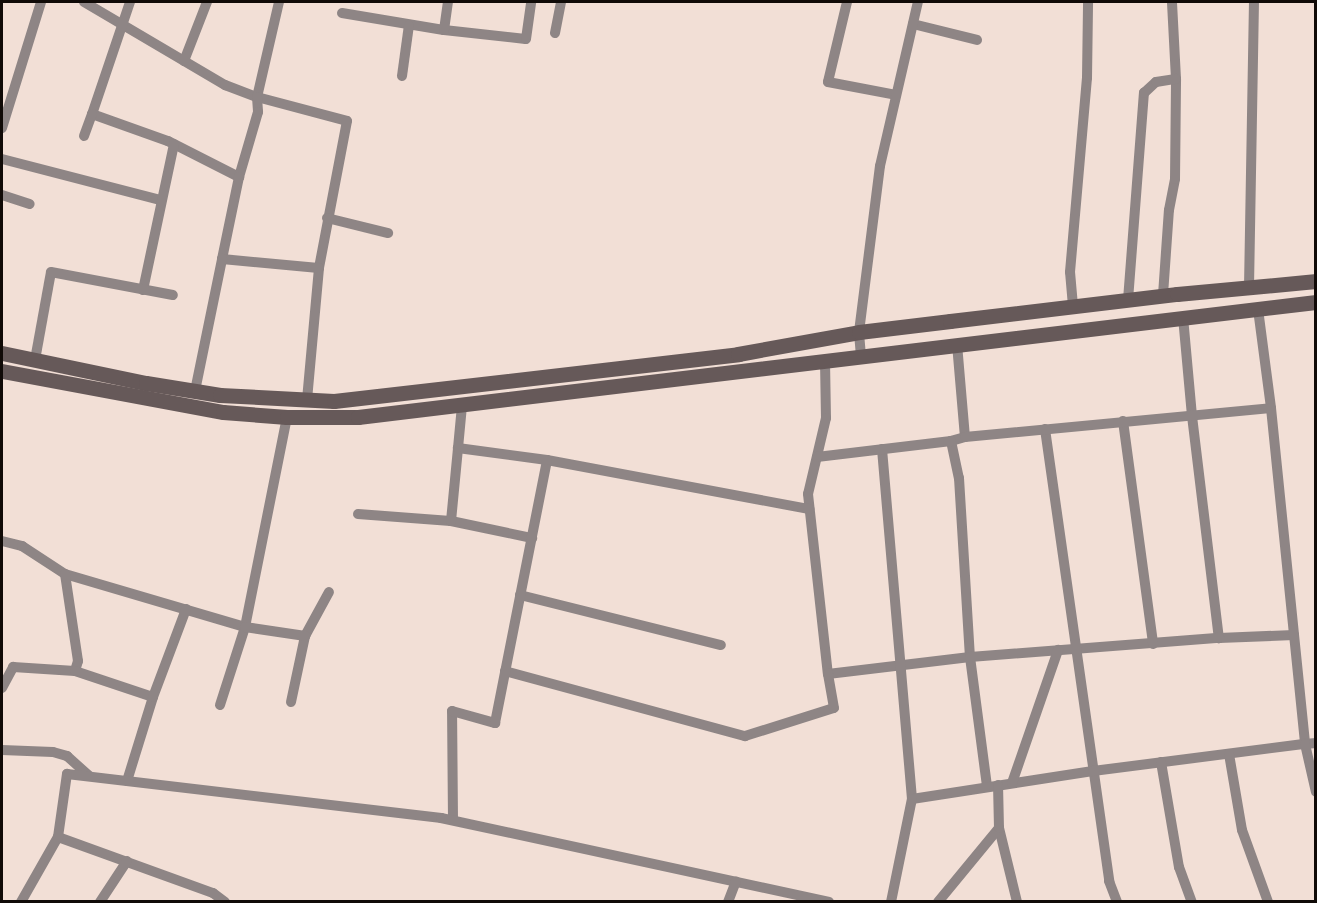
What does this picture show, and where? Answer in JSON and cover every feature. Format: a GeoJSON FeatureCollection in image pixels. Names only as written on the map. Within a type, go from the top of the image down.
{"type":"FeatureCollection","features":[{"type":"Feature","properties":{"kind":"street"},"geometry":{"type":"LineString","coordinates":[[2,128],[41,2]]}},
{"type":"Feature","properties":{"kind":"street"},"geometry":{"type":"LineString","coordinates":[[84,2],[225,85],[256,98],[346,121],[319,268],[307,400]]}},
{"type":"Feature","properties":{"kind":"street"},"geometry":{"type":"LineString","coordinates":[[84,136],[130,2]]}},
{"type":"Feature","properties":{"kind":"street"},"geometry":{"type":"LineString","coordinates":[[184,61],[207,2]]}},
{"type":"Feature","properties":{"kind":"street"},"geometry":{"type":"LineString","coordinates":[[195,391],[239,177],[258,112],[256,98],[279,2]]}},
{"type":"Feature","properties":{"kind":"street"},"geometry":{"type":"LineString","coordinates":[[444,30],[448,2]]}},
{"type":"Feature","properties":{"kind":"street"},"geometry":{"type":"LineString","coordinates":[[342,13],[444,30],[526,39],[531,2]]}},
{"type":"Feature","properties":{"kind":"street"},"geometry":{"type":"LineString","coordinates":[[555,33],[561,2]]}},
{"type":"Feature","properties":{"kind":"street"},"geometry":{"type":"LineString","coordinates":[[847,2],[828,82],[896,95]]}},
{"type":"Feature","properties":{"kind":"street"},"geometry":{"type":"LineString","coordinates":[[861,356],[859,333],[880,166],[918,2]]}},
{"type":"Feature","properties":{"kind":"street"},"geometry":{"type":"LineString","coordinates":[[1073,306],[1070,272],[1087,78],[1088,2]]}},
{"type":"Feature","properties":{"kind":"street"},"geometry":{"type":"LineString","coordinates":[[1163,295],[1169,210],[1175,179],[1176,79],[1172,2]]}},
{"type":"Feature","properties":{"kind":"street"},"geometry":{"type":"LineString","coordinates":[[1249,287],[1254,2]]}},
{"type":"Feature","properties":{"kind":"street"},"geometry":{"type":"LineString","coordinates":[[913,24],[977,40]]}},
{"type":"Feature","properties":{"kind":"street"},"geometry":{"type":"LineString","coordinates":[[402,76],[409,25]]}},
{"type":"Feature","properties":{"kind":"street"},"geometry":{"type":"LineString","coordinates":[[1128,300],[1144,93],[1156,82],[1176,79]]}},
{"type":"Feature","properties":{"kind":"street"},"geometry":{"type":"LineString","coordinates":[[92,114],[174,144],[239,177]]}},
{"type":"Feature","properties":{"kind":"street"},"geometry":{"type":"LineString","coordinates":[[143,290],[160,200],[174,144]]}},
{"type":"Feature","properties":{"kind":"street"},"geometry":{"type":"LineString","coordinates":[[2,159],[160,200]]}},
{"type":"Feature","properties":{"kind":"street"},"geometry":{"type":"LineString","coordinates":[[2,195],[30,204]]}},
{"type":"Feature","properties":{"kind":"street"},"geometry":{"type":"LineString","coordinates":[[327,218],[388,233]]}},
{"type":"Feature","properties":{"kind":"street"},"geometry":{"type":"LineString","coordinates":[[222,259],[319,268]]}},
{"type":"Feature","properties":{"kind":"street"},"geometry":{"type":"LineString","coordinates":[[35,360],[51,272],[173,295]]}},
{"type":"Feature","properties":{"kind":"street"},"geometry":{"type":"LineString","coordinates":[[2,353],[195,391],[246,398],[307,400],[422,392],[738,354],[859,333],[1073,306],[1316,281]]}},
{"type":"Feature","properties":{"kind":"street"},"geometry":{"type":"LineString","coordinates":[[2,370],[183,405],[287,417],[358,417],[1316,302]]}},
{"type":"Feature","properties":{"kind":"street"},"geometry":{"type":"LineString","coordinates":[[1258,309],[1271,408],[1294,634],[1316,792]]}},
{"type":"Feature","properties":{"kind":"street"},"geometry":{"type":"LineString","coordinates":[[1183,317],[1192,416],[1219,638]]}},
{"type":"Feature","properties":{"kind":"street"},"geometry":{"type":"LineString","coordinates":[[957,344],[965,437]]}},
{"type":"Feature","properties":{"kind":"street"},"geometry":{"type":"LineString","coordinates":[[505,670],[745,736],[834,708],[828,674],[808,494],[826,418],[825,361]]}},
{"type":"Feature","properties":{"kind":"street"},"geometry":{"type":"LineString","coordinates":[[451,521],[462,406]]}},
{"type":"Feature","properties":{"kind":"street"},"geometry":{"type":"LineString","coordinates":[[817,457],[951,441],[965,437],[1271,408]]}},
{"type":"Feature","properties":{"kind":"street"},"geometry":{"type":"LineString","coordinates":[[220,705],[245,627],[287,417]]}},
{"type":"Feature","properties":{"kind":"street"},"geometry":{"type":"LineString","coordinates":[[1124,421],[1153,644]]}},
{"type":"Feature","properties":{"kind":"street"},"geometry":{"type":"LineString","coordinates":[[1045,429],[1109,881],[1117,902]]}},
{"type":"Feature","properties":{"kind":"street"},"geometry":{"type":"LineString","coordinates":[[951,441],[959,478],[970,657],[999,828],[1017,902]]}},
{"type":"Feature","properties":{"kind":"street"},"geometry":{"type":"LineString","coordinates":[[458,448],[547,460],[809,509]]}},
{"type":"Feature","properties":{"kind":"street"},"geometry":{"type":"LineString","coordinates":[[882,449],[912,799],[891,902]]}},
{"type":"Feature","properties":{"kind":"street"},"geometry":{"type":"LineString","coordinates":[[453,820],[452,711],[495,723],[547,460]]}},
{"type":"Feature","properties":{"kind":"street"},"geometry":{"type":"LineString","coordinates":[[358,514],[451,521],[532,538]]}},
{"type":"Feature","properties":{"kind":"street"},"geometry":{"type":"LineString","coordinates":[[2,541],[22,546],[64,574],[245,627],[305,636]]}},
{"type":"Feature","properties":{"kind":"street"},"geometry":{"type":"LineString","coordinates":[[64,574],[78,661],[75,671]]}},
{"type":"Feature","properties":{"kind":"street"},"geometry":{"type":"LineString","coordinates":[[291,702],[305,636],[329,592]]}},
{"type":"Feature","properties":{"kind":"street"},"geometry":{"type":"LineString","coordinates":[[520,595],[721,645]]}},
{"type":"Feature","properties":{"kind":"street"},"geometry":{"type":"LineString","coordinates":[[127,781],[153,698],[186,609]]}},
{"type":"Feature","properties":{"kind":"street"},"geometry":{"type":"LineString","coordinates":[[828,674],[970,657],[1294,634]]}},
{"type":"Feature","properties":{"kind":"street"},"geometry":{"type":"LineString","coordinates":[[1012,783],[1058,650]]}},
{"type":"Feature","properties":{"kind":"street"},"geometry":{"type":"LineString","coordinates":[[2,688],[13,667],[75,671],[153,698]]}},
{"type":"Feature","properties":{"kind":"street"},"geometry":{"type":"LineString","coordinates":[[912,799],[1093,771],[1310,744]]}},
{"type":"Feature","properties":{"kind":"street"},"geometry":{"type":"LineString","coordinates":[[2,750],[53,752],[67,756],[89,777]]}},
{"type":"Feature","properties":{"kind":"street"},"geometry":{"type":"LineString","coordinates":[[1229,754],[1242,830],[1268,902]]}},
{"type":"Feature","properties":{"kind":"street"},"geometry":{"type":"LineString","coordinates":[[1161,762],[1179,867],[1192,902]]}},
{"type":"Feature","properties":{"kind":"street"},"geometry":{"type":"LineString","coordinates":[[21,902],[58,837],[67,774],[453,820],[829,902]]}},
{"type":"Feature","properties":{"kind":"street"},"geometry":{"type":"LineString","coordinates":[[938,902],[999,828]]}},
{"type":"Feature","properties":{"kind":"street"},"geometry":{"type":"LineString","coordinates":[[58,837],[213,892],[225,902]]}},
{"type":"Feature","properties":{"kind":"street"},"geometry":{"type":"LineString","coordinates":[[100,902],[127,861]]}},
{"type":"Feature","properties":{"kind":"street"},"geometry":{"type":"LineString","coordinates":[[728,902],[736,881]]}}]}
